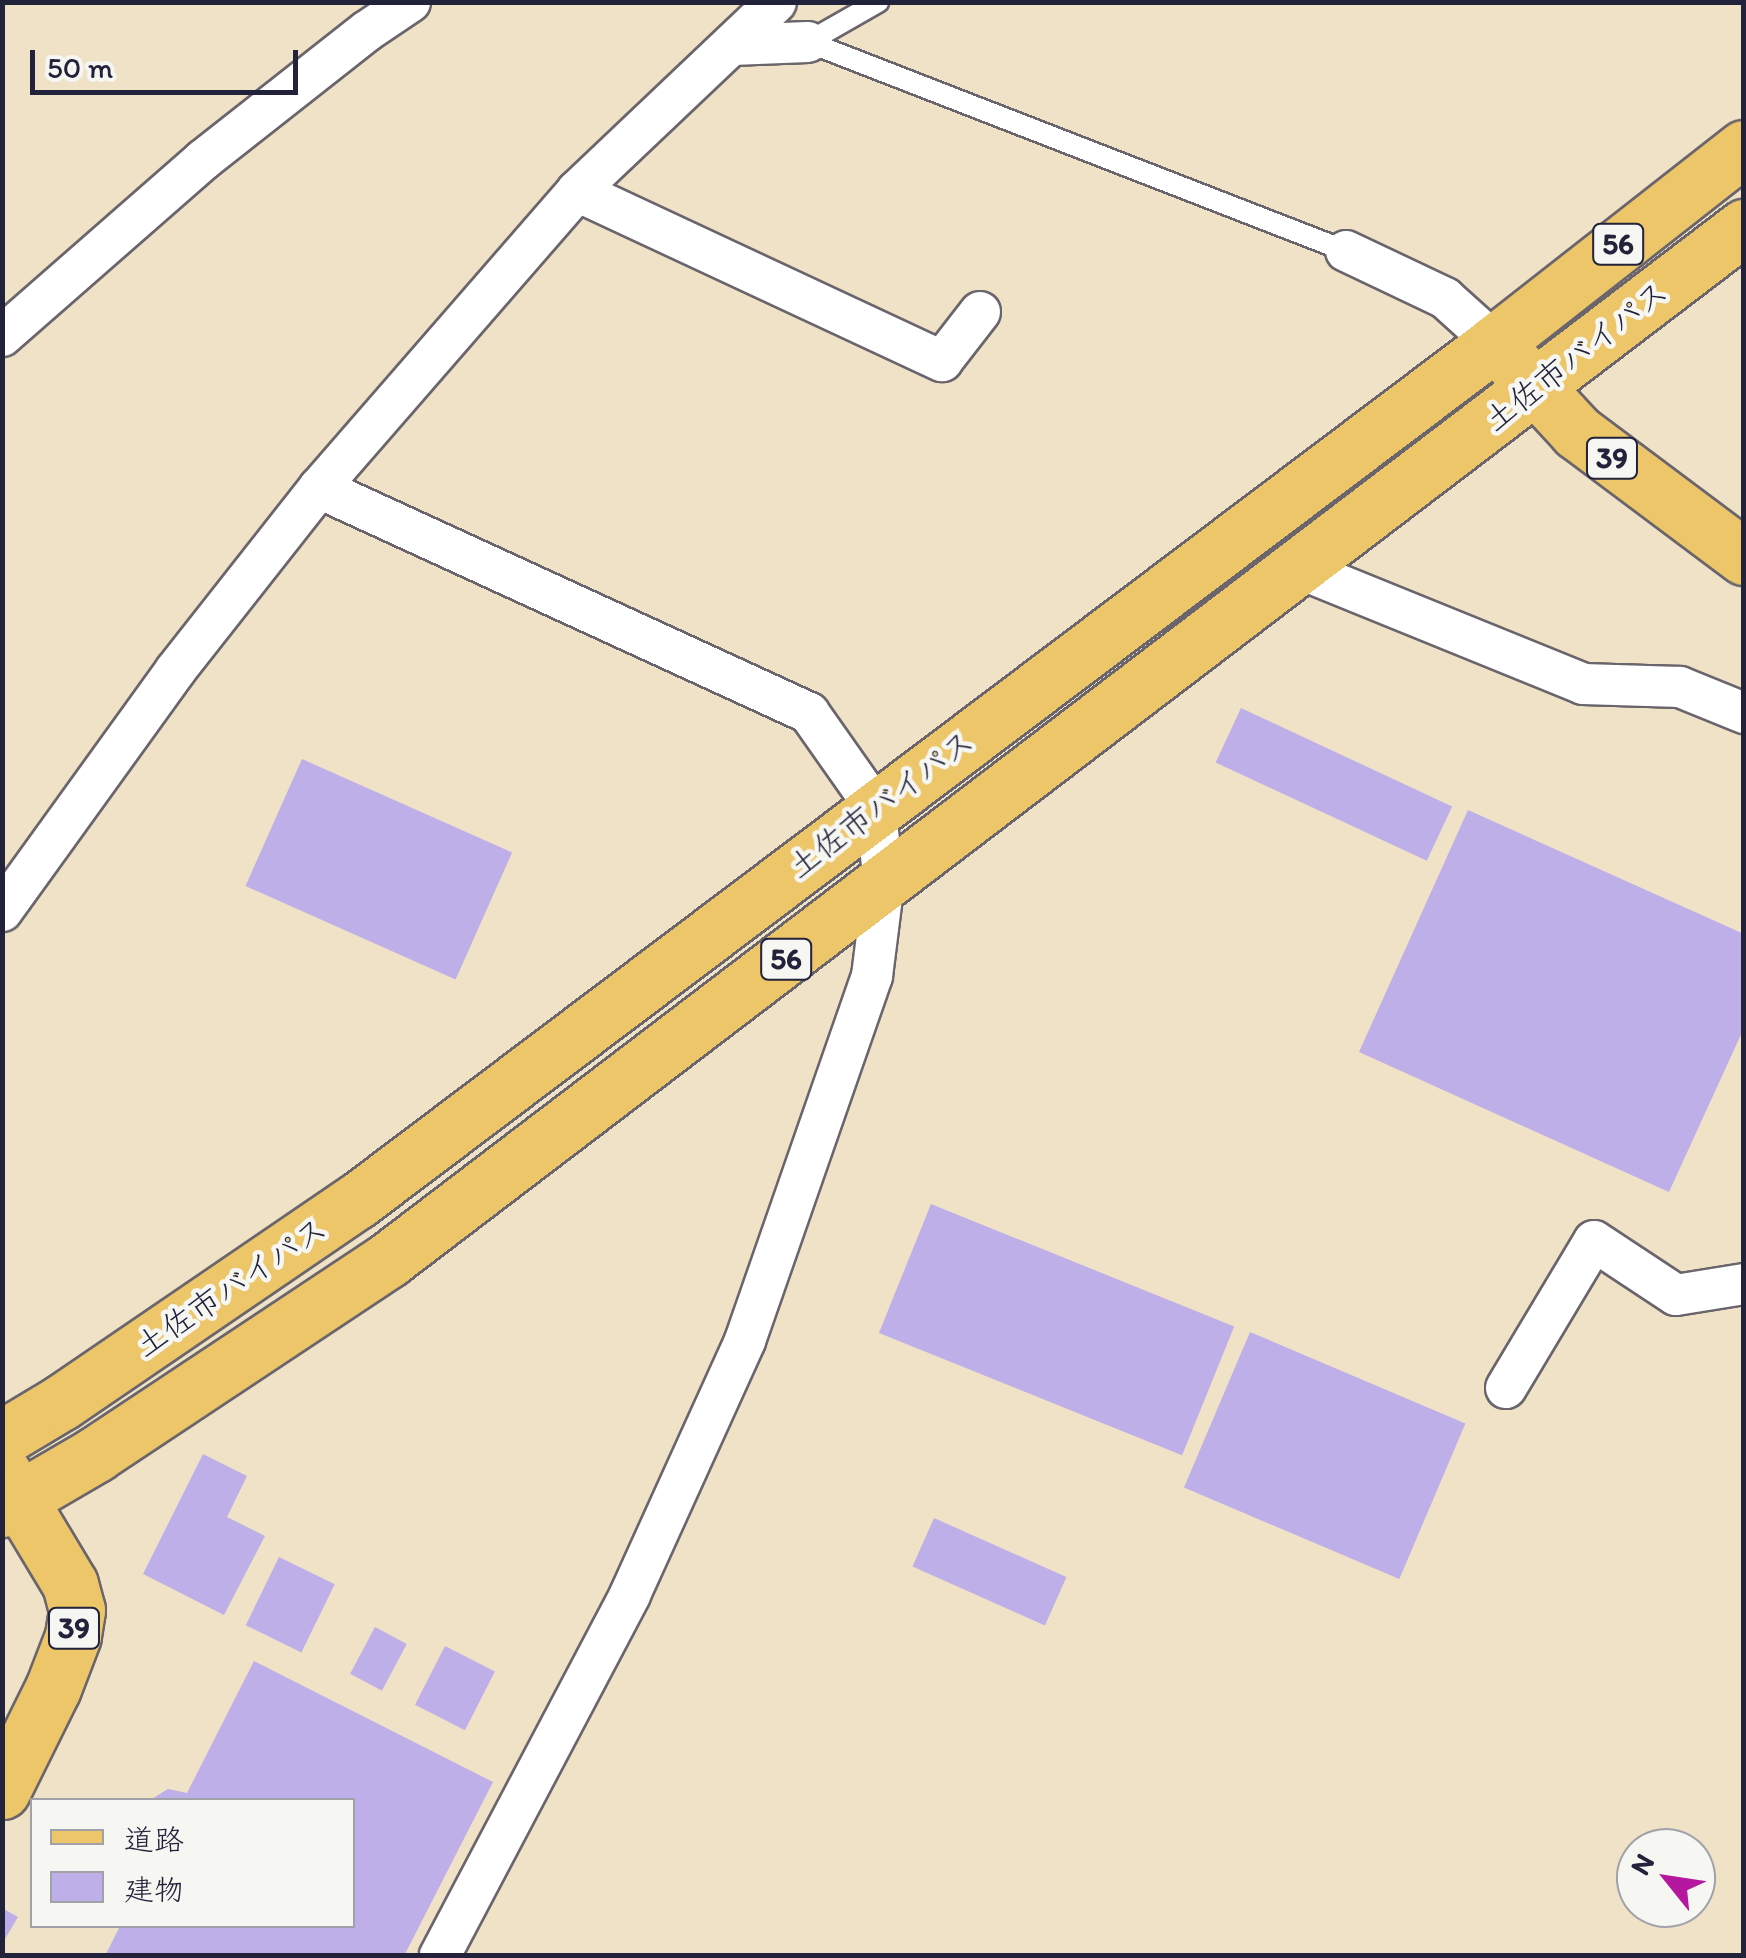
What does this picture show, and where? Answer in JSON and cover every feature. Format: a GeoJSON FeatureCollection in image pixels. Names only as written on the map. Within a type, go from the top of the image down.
{"type":"FeatureCollection","features":[{"type":"Feature","properties":{"kind":"main road","name":"土佐市バイパス"},"geometry":{"type":"LineString","coordinates":[[2,1438],[62,1402],[357,1201],[1495,343],[1744,148]]}},
{"type":"Feature","properties":{"kind":"main road","name":"土佐市バイパス"},"geometry":{"type":"LineString","coordinates":[[8,1493],[96,1454],[388,1260],[1744,227]]}},
{"type":"Feature","properties":{"kind":"main road","name":"39"},"geometry":{"type":"LineString","coordinates":[[1495,343],[1534,390],[1577,432],[1744,557]]}},
{"type":"Feature","properties":{"kind":"main road","name":"39"},"geometry":{"type":"LineString","coordinates":[[2,1790],[54,1688],[77,1610],[70,1584],[8,1493]]}},
{"type":"Feature","properties":{"kind":"street"},"geometry":{"type":"LineString","coordinates":[[2,336],[203,160],[366,31],[410,2]]}},
{"type":"Feature","properties":{"kind":"street"},"geometry":{"type":"LineString","coordinates":[[2,911],[174,671],[319,488],[577,191],[642,124],[776,2]]}},
{"type":"Feature","properties":{"kind":"street"},"geometry":{"type":"LineString","coordinates":[[732,45],[808,42]]}},
{"type":"Feature","properties":{"kind":"street"},"geometry":{"type":"LineString","coordinates":[[577,191],[942,362],[980,312]]}},
{"type":"Feature","properties":{"kind":"street"},"geometry":{"type":"LineString","coordinates":[[1346,251],[1445,298],[1495,343]]}},
{"type":"Feature","properties":{"kind":"street"},"geometry":{"type":"LineString","coordinates":[[319,488],[808,713],[876,807],[884,881],[872,976],[745,1341],[630,1595],[440,1956]]}},
{"type":"Feature","properties":{"kind":"street"},"geometry":{"type":"LineString","coordinates":[[1298,568],[1583,684],[1680,687],[1744,713]]}},
{"type":"Feature","properties":{"kind":"street"},"geometry":{"type":"LineString","coordinates":[[1506,1388],[1594,1241],[1676,1296],[1744,1284]]}},
{"type":"Feature","properties":{"kind":"lane"},"geometry":{"type":"LineString","coordinates":[[808,42],[878,2]]}},
{"type":"Feature","properties":{"kind":"lane"},"geometry":{"type":"LineString","coordinates":[[808,42],[1346,251]]}},
{"type":"Feature","properties":{"kind":"building"},"geometry":{"type":"Polygon","coordinates":[[[1241,708],[1452,806],[1427,861],[1216,762],[1241,708]]]}},
{"type":"Feature","properties":{"kind":"building"},"geometry":{"type":"Polygon","coordinates":[[[302,759],[512,853],[456,980],[245,886],[302,759]]]}},
{"type":"Feature","properties":{"kind":"building"},"geometry":{"type":"Polygon","coordinates":[[[1468,810],[1744,934],[1744,1028],[1669,1192],[1359,1052],[1468,810]]]}},
{"type":"Feature","properties":{"kind":"building"},"geometry":{"type":"Polygon","coordinates":[[[931,1204],[1234,1326],[1182,1455],[879,1333],[931,1204]]]}},
{"type":"Feature","properties":{"kind":"building"},"geometry":{"type":"Polygon","coordinates":[[[1250,1332],[1465,1423],[1399,1579],[1184,1488],[1250,1332]]]}},
{"type":"Feature","properties":{"kind":"building"},"geometry":{"type":"Polygon","coordinates":[[[203,1454],[247,1476],[227,1517],[265,1536],[224,1615],[143,1574],[203,1454]]]}},
{"type":"Feature","properties":{"kind":"building"},"geometry":{"type":"Polygon","coordinates":[[[934,1518],[1066,1577],[1045,1625],[912,1566],[934,1518]]]}},
{"type":"Feature","properties":{"kind":"building"},"geometry":{"type":"Polygon","coordinates":[[[279,1557],[335,1584],[301,1652],[246,1625],[279,1557]]]}},
{"type":"Feature","properties":{"kind":"building"},"geometry":{"type":"Polygon","coordinates":[[[375,1627],[407,1644],[382,1691],[350,1674],[375,1627]]]}},
{"type":"Feature","properties":{"kind":"building"},"geometry":{"type":"Polygon","coordinates":[[[445,1646],[495,1671],[465,1730],[415,1705],[445,1646]]]}},
{"type":"Feature","properties":{"kind":"building"},"geometry":{"type":"Polygon","coordinates":[[[254,1661],[493,1782],[404,1956],[105,1956],[119,1928],[355,1928],[355,1798],[153,1798],[168,1789],[187,1793],[254,1661]]]}},
{"type":"Feature","properties":{"kind":"building"},"geometry":{"type":"Polygon","coordinates":[[[2,1908],[18,1917],[2,1944],[2,1908]]]}}]}
